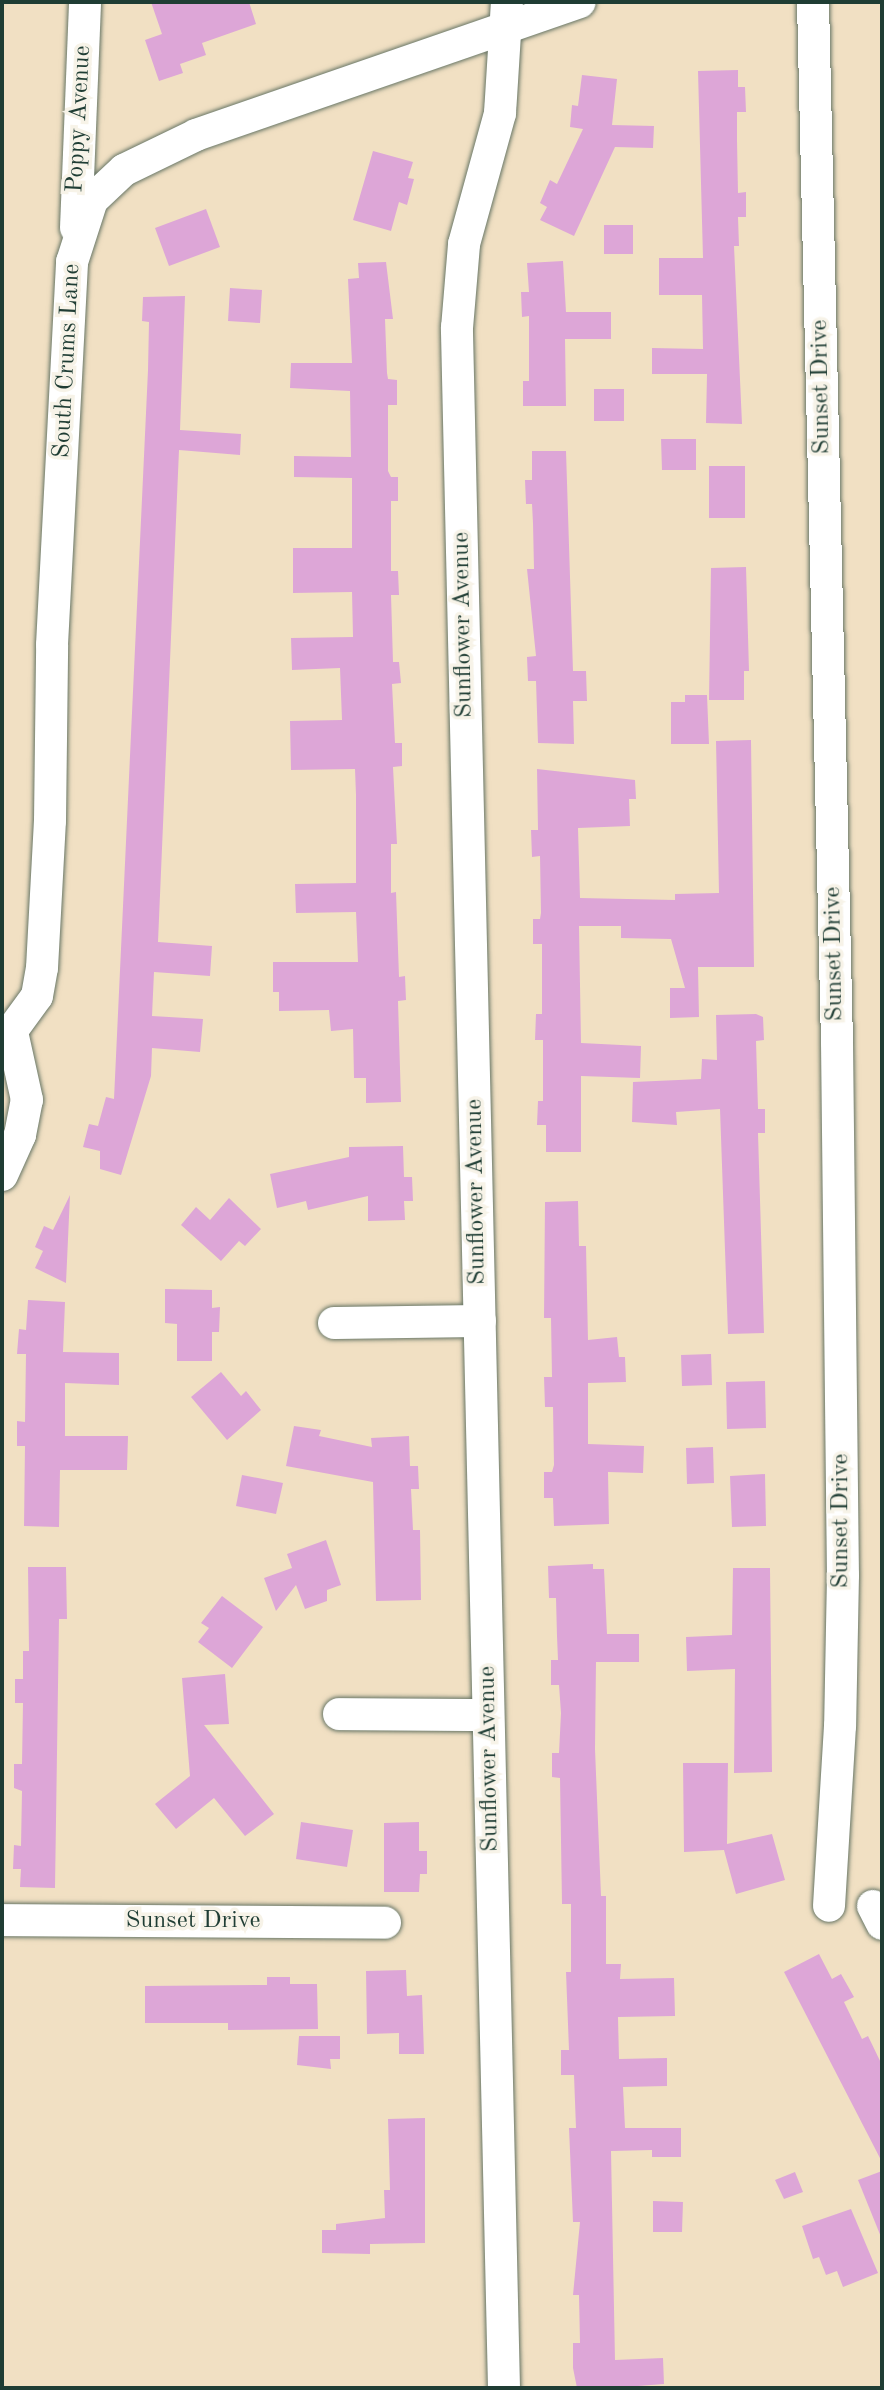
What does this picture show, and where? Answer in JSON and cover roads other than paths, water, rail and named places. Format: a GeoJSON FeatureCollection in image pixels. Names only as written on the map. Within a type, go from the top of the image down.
{"type":"FeatureCollection","features":[{"type":"Feature","properties":{"kind":"street","name":"Poppy Avenue"},"geometry":{"type":"LineString","coordinates":[[77,236],[85,2]]}},
{"type":"Feature","properties":{"kind":"street","name":"South Crums Lane"},"geometry":{"type":"LineString","coordinates":[[7,1038],[37,996],[42,968],[50,821],[52,645],[77,236],[92,200],[136,162],[223,125],[507,15],[580,2]]}},
{"type":"Feature","properties":{"kind":"street","name":"Sunset Drive"},"geometry":{"type":"LineString","coordinates":[[813,2],[837,1042],[843,1562],[840,1726],[829,1906]]}},
{"type":"Feature","properties":{"kind":"street","name":"Sunflower Avenue"},"geometry":{"type":"LineString","coordinates":[[504,2388],[457,288],[464,244],[500,113],[507,15]]}},
{"type":"Feature","properties":{"kind":"street"},"geometry":{"type":"LineString","coordinates":[[2,1175],[20,1135],[27,1101],[7,1038]]}},
{"type":"Feature","properties":{"kind":"street"},"geometry":{"type":"LineString","coordinates":[[334,1323],[480,1321]]}},
{"type":"Feature","properties":{"kind":"street"},"geometry":{"type":"LineString","coordinates":[[339,1714],[488,1715]]}},
{"type":"Feature","properties":{"kind":"street","name":"Sunset Drive"},"geometry":{"type":"LineString","coordinates":[[2,1920],[385,1923]]}}]}
